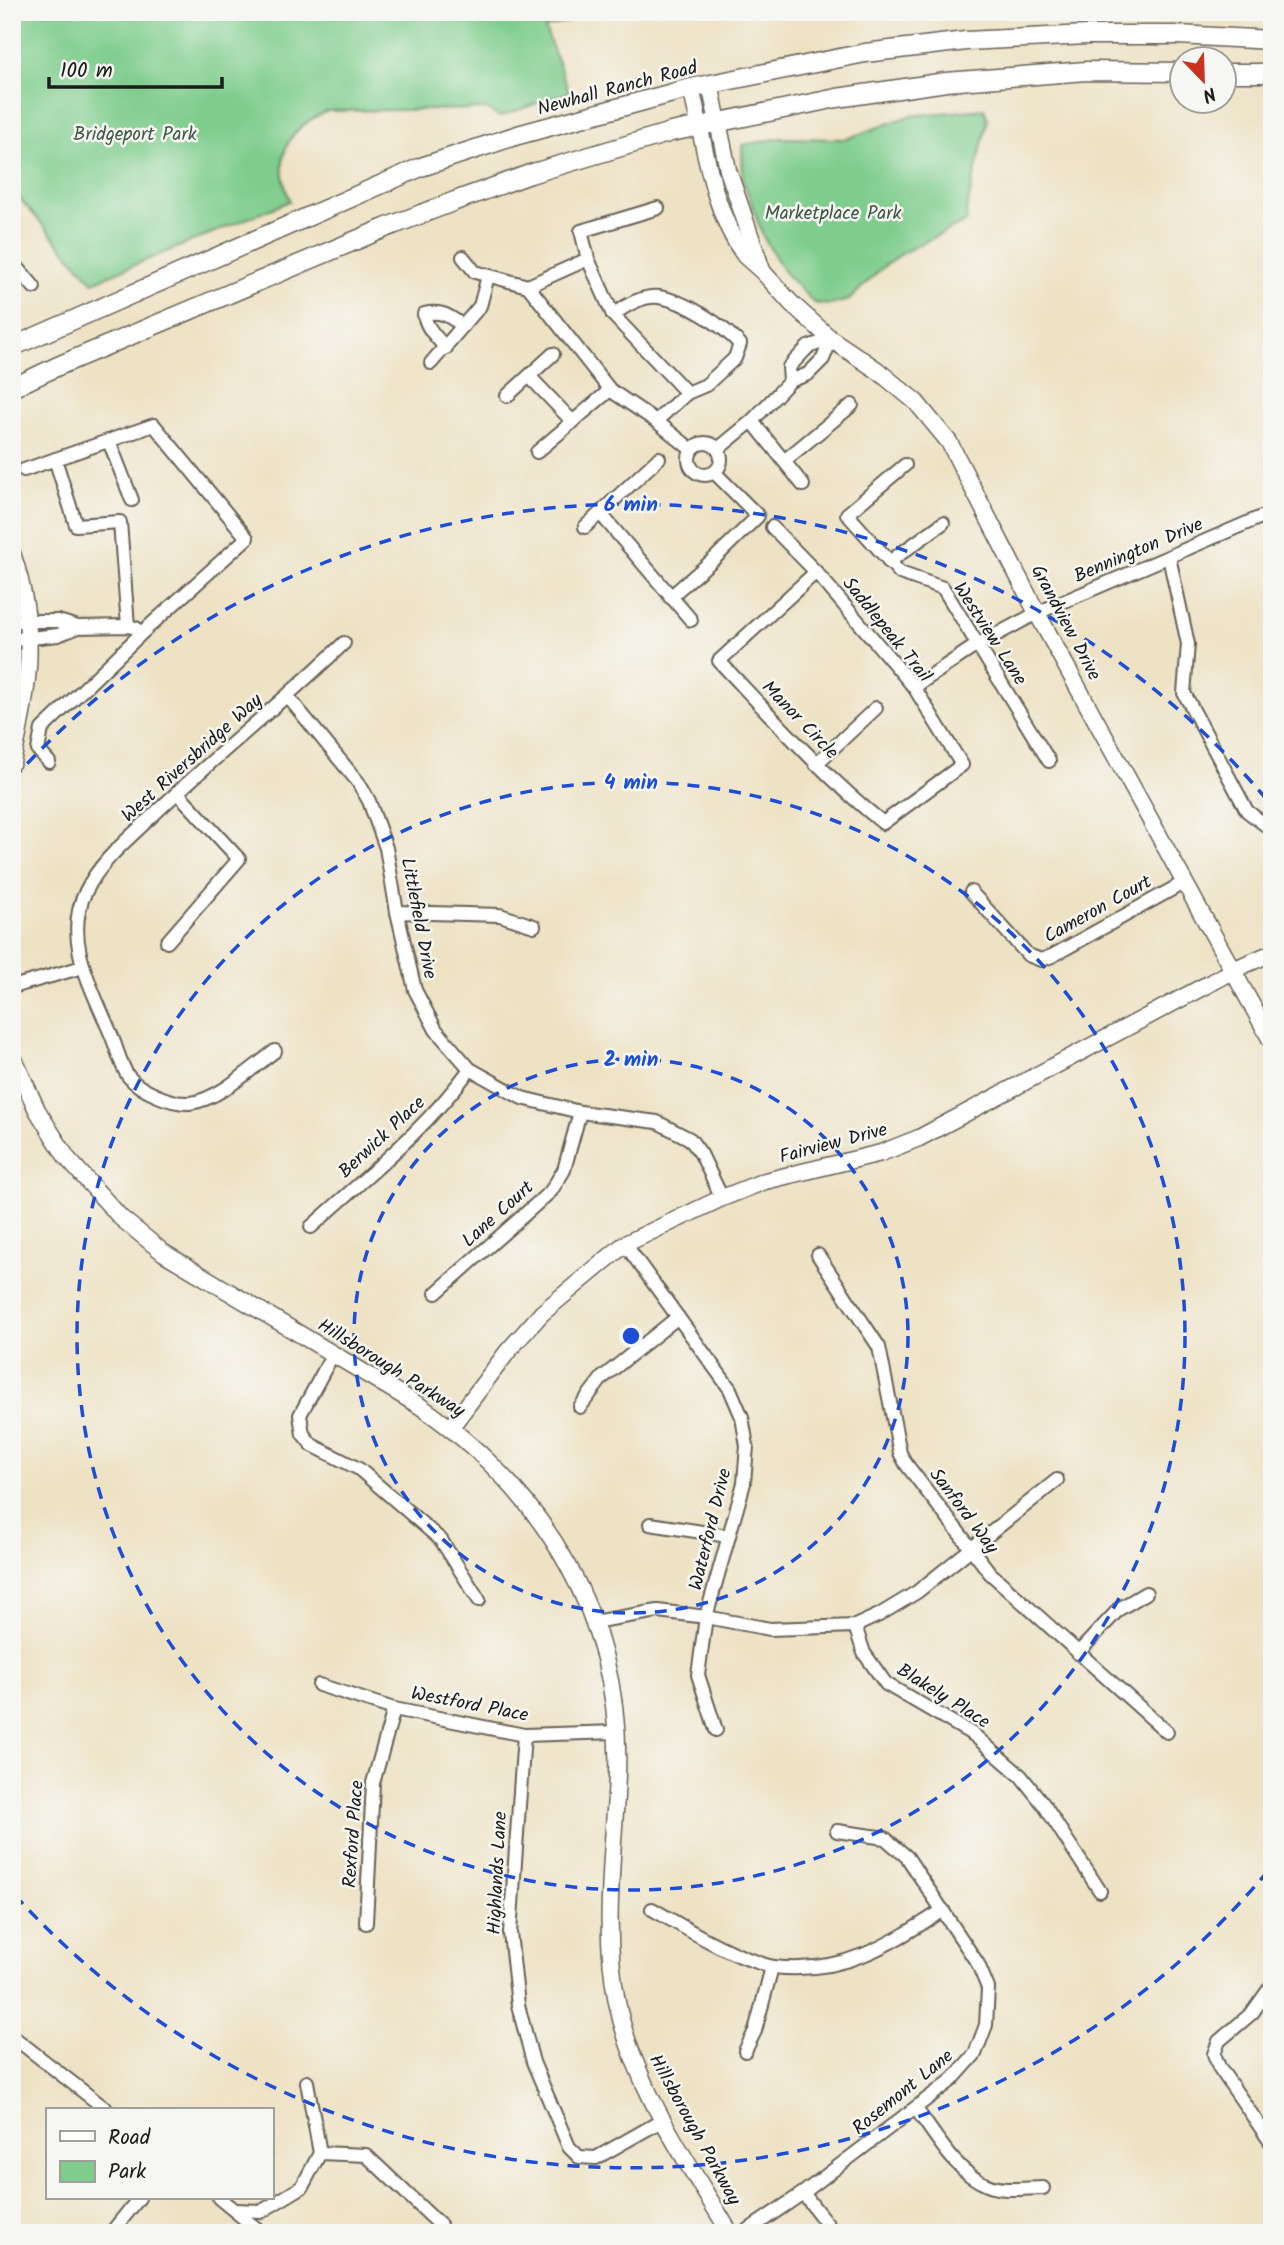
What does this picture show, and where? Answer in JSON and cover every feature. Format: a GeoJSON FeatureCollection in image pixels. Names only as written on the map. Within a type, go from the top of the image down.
{"type":"FeatureCollection","features":[{"type":"Feature","properties":{"kind":"main road","name":"Newhall Ranch Road"},"geometry":{"type":"LineString","coordinates":[[12,347],[421,167],[518,135],[691,88],[865,53],[966,41],[1087,35],[1178,35],[1272,40]]}},
{"type":"Feature","properties":{"kind":"main road"},"geometry":{"type":"LineString","coordinates":[[12,388],[58,366],[433,210],[530,174],[709,123],[837,98],[946,82],[1086,71],[1168,72]]}},
{"type":"Feature","properties":{"kind":"main road"},"geometry":{"type":"LineString","coordinates":[[1238,73],[1272,73]]}},
{"type":"Feature","properties":{"kind":"street","name":"Grandview Drive"},"geometry":{"type":"LineString","coordinates":[[710,84],[709,123],[719,202],[730,232],[745,256],[783,295],[831,339],[877,370],[916,402],[949,442],[1037,613],[1272,1042]]}},
{"type":"Feature","properties":{"kind":"street","name":"Grandview Drive"},"geometry":{"type":"LineString","coordinates":[[691,88],[709,123]]}},
{"type":"Feature","properties":{"kind":"street"},"geometry":{"type":"LineString","coordinates":[[658,208],[581,231],[588,259],[613,315],[687,393]]}},
{"type":"Feature","properties":{"kind":"street"},"geometry":{"type":"LineString","coordinates":[[463,257],[475,272],[527,286],[610,390],[656,421],[692,450]]}},
{"type":"Feature","properties":{"kind":"street"},"geometry":{"type":"LineString","coordinates":[[527,286],[588,259]]}},
{"type":"Feature","properties":{"kind":"street"},"geometry":{"type":"LineString","coordinates":[[12,261],[34,287]]}},
{"type":"Feature","properties":{"kind":"street"},"geometry":{"type":"LineString","coordinates":[[431,363],[480,306],[488,276]]}},
{"type":"Feature","properties":{"kind":"street"},"geometry":{"type":"LineString","coordinates":[[613,315],[628,304],[658,297],[698,313],[725,329],[740,344],[736,358],[706,385],[687,393],[656,421]]}},
{"type":"Feature","properties":{"kind":"street"},"geometry":{"type":"LineString","coordinates":[[446,348],[425,322],[424,314],[447,313],[463,326]]}},
{"type":"Feature","properties":{"kind":"street"},"geometry":{"type":"LineString","coordinates":[[790,381],[789,367],[808,347],[831,339]]}},
{"type":"Feature","properties":{"kind":"street"},"geometry":{"type":"LineString","coordinates":[[718,449],[752,421],[790,381],[808,374],[823,359],[831,339]]}},
{"type":"Feature","properties":{"kind":"street"},"geometry":{"type":"LineString","coordinates":[[507,396],[553,354]]}},
{"type":"Feature","properties":{"kind":"street"},"geometry":{"type":"LineString","coordinates":[[530,377],[573,422]]}},
{"type":"Feature","properties":{"kind":"street"},"geometry":{"type":"LineString","coordinates":[[537,452],[610,390]]}},
{"type":"Feature","properties":{"kind":"street"},"geometry":{"type":"LineString","coordinates":[[784,461],[852,405]]}},
{"type":"Feature","properties":{"kind":"street"},"geometry":{"type":"LineString","coordinates":[[752,421],[803,485]]}},
{"type":"Feature","properties":{"kind":"street"},"geometry":{"type":"LineString","coordinates":[[24,470],[154,425],[247,538],[145,630],[42,729],[38,750],[49,762]]}},
{"type":"Feature","properties":{"kind":"street"},"geometry":{"type":"LineString","coordinates":[[109,441],[132,500]]}},
{"type":"Feature","properties":{"kind":"street"},"geometry":{"type":"LineString","coordinates":[[704,443],[718,449],[721,464],[715,472],[705,476],[695,473],[688,460],[692,450],[704,443]]}},
{"type":"Feature","properties":{"kind":"street"},"geometry":{"type":"LineString","coordinates":[[585,527],[659,458]]}},
{"type":"Feature","properties":{"kind":"street"},"geometry":{"type":"LineString","coordinates":[[55,459],[76,525],[120,522],[128,626]]}},
{"type":"Feature","properties":{"kind":"street","name":"Westview Lane"},"geometry":{"type":"LineString","coordinates":[[905,465],[847,514],[900,573],[943,588],[1049,761]]}},
{"type":"Feature","properties":{"kind":"street"},"geometry":{"type":"LineString","coordinates":[[670,597],[758,516],[715,472]]}},
{"type":"Feature","properties":{"kind":"street"},"geometry":{"type":"LineString","coordinates":[[600,513],[691,620]]}},
{"type":"Feature","properties":{"kind":"street","name":"Bennington Drive"},"geometry":{"type":"LineString","coordinates":[[914,687],[977,645],[1037,613],[1261,517],[1272,517]]}},
{"type":"Feature","properties":{"kind":"street"},"geometry":{"type":"LineString","coordinates":[[889,562],[943,523]]}},
{"type":"Feature","properties":{"kind":"street","name":"Saddlepeak Trail"},"geometry":{"type":"LineString","coordinates":[[772,527],[816,572],[914,687],[962,765]]}},
{"type":"Feature","properties":{"kind":"street"},"geometry":{"type":"LineString","coordinates":[[12,553],[22,581],[20,621],[30,638],[29,678],[12,762]]}},
{"type":"Feature","properties":{"kind":"street"},"geometry":{"type":"LineString","coordinates":[[1169,557],[1188,644],[1184,693],[1247,811],[1272,830]]}},
{"type":"Feature","properties":{"kind":"street","name":"Manor Circle"},"geometry":{"type":"LineString","coordinates":[[816,572],[719,661],[817,764],[883,823],[962,765]]}},
{"type":"Feature","properties":{"kind":"street"},"geometry":{"type":"LineString","coordinates":[[20,621],[58,621],[78,627],[128,626],[145,630]]}},
{"type":"Feature","properties":{"kind":"street"},"geometry":{"type":"LineString","coordinates":[[12,639],[58,635],[78,627]]}},
{"type":"Feature","properties":{"kind":"street","name":"West Riversbridge Way"},"geometry":{"type":"LineString","coordinates":[[83,967],[76,940],[78,912],[100,867],[177,792],[288,697],[344,643]]}},
{"type":"Feature","properties":{"kind":"street","name":"Littlefield Drive"},"geometry":{"type":"LineString","coordinates":[[288,697],[358,782],[369,801],[386,848],[415,990],[436,1030],[470,1069],[522,1098],[580,1112],[657,1122],[690,1139],[701,1154],[722,1198]]}},
{"type":"Feature","properties":{"kind":"street"},"geometry":{"type":"LineString","coordinates":[[817,764],[876,708]]}},
{"type":"Feature","properties":{"kind":"street"},"geometry":{"type":"LineString","coordinates":[[167,942],[239,859],[177,792]]}},
{"type":"Feature","properties":{"kind":"street","name":"Cameron Court"},"geometry":{"type":"LineString","coordinates":[[971,892],[1028,956],[1041,960],[1185,882]]}},
{"type":"Feature","properties":{"kind":"street"},"geometry":{"type":"LineString","coordinates":[[397,912],[500,915],[534,926]]}},
{"type":"Feature","properties":{"kind":"street","name":"Fairview Drive"},"geometry":{"type":"LineString","coordinates":[[451,1427],[508,1352],[542,1313],[625,1244],[722,1198],[765,1181],[881,1153],[919,1138],[1231,971],[1272,953]]}},
{"type":"Feature","properties":{"kind":"street"},"geometry":{"type":"LineString","coordinates":[[12,986],[83,967],[128,1076],[146,1090],[170,1100],[190,1103],[217,1094],[275,1051]]}},
{"type":"Feature","properties":{"kind":"street","name":"Hillsborough Parkway"},"geometry":{"type":"LineString","coordinates":[[14,1065],[37,1110],[67,1158],[121,1218],[164,1253],[451,1427],[511,1483],[543,1524],[563,1556],[593,1622],[612,1697],[617,1732],[617,1774],[608,1903],[609,1947],[617,2001],[628,2046],[643,2084],[730,2233]]}},
{"type":"Feature","properties":{"kind":"street","name":"Berwick Place"},"geometry":{"type":"LineString","coordinates":[[311,1227],[424,1125],[451,1096],[470,1069]]}},
{"type":"Feature","properties":{"kind":"street","name":"Lane Court"},"geometry":{"type":"LineString","coordinates":[[436,1293],[551,1191],[564,1170],[580,1112]]}},
{"type":"Feature","properties":{"kind":"street","name":"Waterford Drive"},"geometry":{"type":"LineString","coordinates":[[625,1244],[730,1389],[742,1417],[747,1446],[744,1483],[706,1617],[698,1675],[716,1730]]}},
{"type":"Feature","properties":{"kind":"street","name":"Sanford Way"},"geometry":{"type":"LineString","coordinates":[[818,1255],[879,1347],[901,1453],[906,1464],[990,1573],[1167,1732]]}},
{"type":"Feature","properties":{"kind":"street"},"geometry":{"type":"LineString","coordinates":[[580,1407],[602,1378],[678,1317]]}},
{"type":"Feature","properties":{"kind":"street"},"geometry":{"type":"LineString","coordinates":[[333,1354],[300,1415],[303,1434],[313,1445],[359,1469],[441,1540],[478,1600]]}},
{"type":"Feature","properties":{"kind":"street"},"geometry":{"type":"LineString","coordinates":[[593,1622],[658,1611],[770,1629],[855,1626],[917,1592],[1057,1480]]}},
{"type":"Feature","properties":{"kind":"street"},"geometry":{"type":"LineString","coordinates":[[650,1524],[729,1536]]}},
{"type":"Feature","properties":{"kind":"street"},"geometry":{"type":"LineString","coordinates":[[1078,1653],[1119,1609],[1146,1593]]}},
{"type":"Feature","properties":{"kind":"street","name":"Blakely Place"},"geometry":{"type":"LineString","coordinates":[[855,1626],[864,1653],[886,1685],[974,1735],[1021,1776],[1044,1805],[1100,1891]]}},
{"type":"Feature","properties":{"kind":"street","name":"Westford Place"},"geometry":{"type":"LineString","coordinates":[[319,1685],[394,1709],[524,1735],[617,1732]]}},
{"type":"Feature","properties":{"kind":"street","name":"Rexford Place"},"geometry":{"type":"LineString","coordinates":[[366,1923],[373,1783],[394,1709]]}},
{"type":"Feature","properties":{"kind":"street","name":"Highlands Lane"},"geometry":{"type":"LineString","coordinates":[[524,1735],[510,1933],[518,2005],[533,2062],[569,2147],[579,2157],[596,2158],[663,2120]]}},
{"type":"Feature","properties":{"kind":"street","name":"Rosemont Lane"},"geometry":{"type":"LineString","coordinates":[[744,2233],[803,2193],[952,2080],[975,2054],[986,2025],[988,1988],[978,1964],[907,1857],[885,1839],[837,1831]]}},
{"type":"Feature","properties":{"kind":"street"},"geometry":{"type":"LineString","coordinates":[[652,1909],[724,1950],[772,1967],[824,1967],[855,1959],[889,1945],[943,1910]]}},
{"type":"Feature","properties":{"kind":"street"},"geometry":{"type":"LineString","coordinates":[[745,2051],[755,2031],[772,1967]]}},
{"type":"Feature","properties":{"kind":"street"},"geometry":{"type":"LineString","coordinates":[[1272,1985],[1252,2012],[1219,2041],[1214,2054],[1219,2067],[1272,2144]]}},
{"type":"Feature","properties":{"kind":"street"},"geometry":{"type":"LineString","coordinates":[[12,2036],[104,2108]]}},
{"type":"Feature","properties":{"kind":"street"},"geometry":{"type":"LineString","coordinates":[[234,2210],[262,2211],[302,2187],[320,2153],[307,2082]]}},
{"type":"Feature","properties":{"kind":"street"},"geometry":{"type":"LineString","coordinates":[[916,2109],[961,2168],[986,2185],[1005,2189],[1042,2188]]}},
{"type":"Feature","properties":{"kind":"street"},"geometry":{"type":"LineString","coordinates":[[320,2153],[366,2155],[440,2225]]}},
{"type":"Feature","properties":{"kind":"street"},"geometry":{"type":"LineString","coordinates":[[803,2193],[834,2233]]}},
{"type":"Feature","properties":{"kind":"street"},"geometry":{"type":"LineString","coordinates":[[111,2233],[137,2200]]}},
{"type":"Feature","properties":{"kind":"street"},"geometry":{"type":"LineString","coordinates":[[222,2200],[262,2233]]}},
{"type":"Feature","properties":{"kind":"green space","name":"Bridgeport Park"},"geometry":{"type":"Polygon","coordinates":[[[12,12],[565,12],[569,21],[545,28],[569,92],[499,117],[487,109],[328,111],[302,126],[286,146],[283,171],[290,201],[93,282],[12,190],[12,12]]]}},
{"type":"Feature","properties":{"kind":"green space","name":"Marketplace Park"},"geometry":{"type":"Polygon","coordinates":[[[984,109],[988,119],[966,211],[967,221],[904,252],[883,267],[849,300],[830,305],[814,303],[784,272],[763,236],[743,180],[742,145],[782,138],[846,139],[909,116],[984,109]]]}}]}
